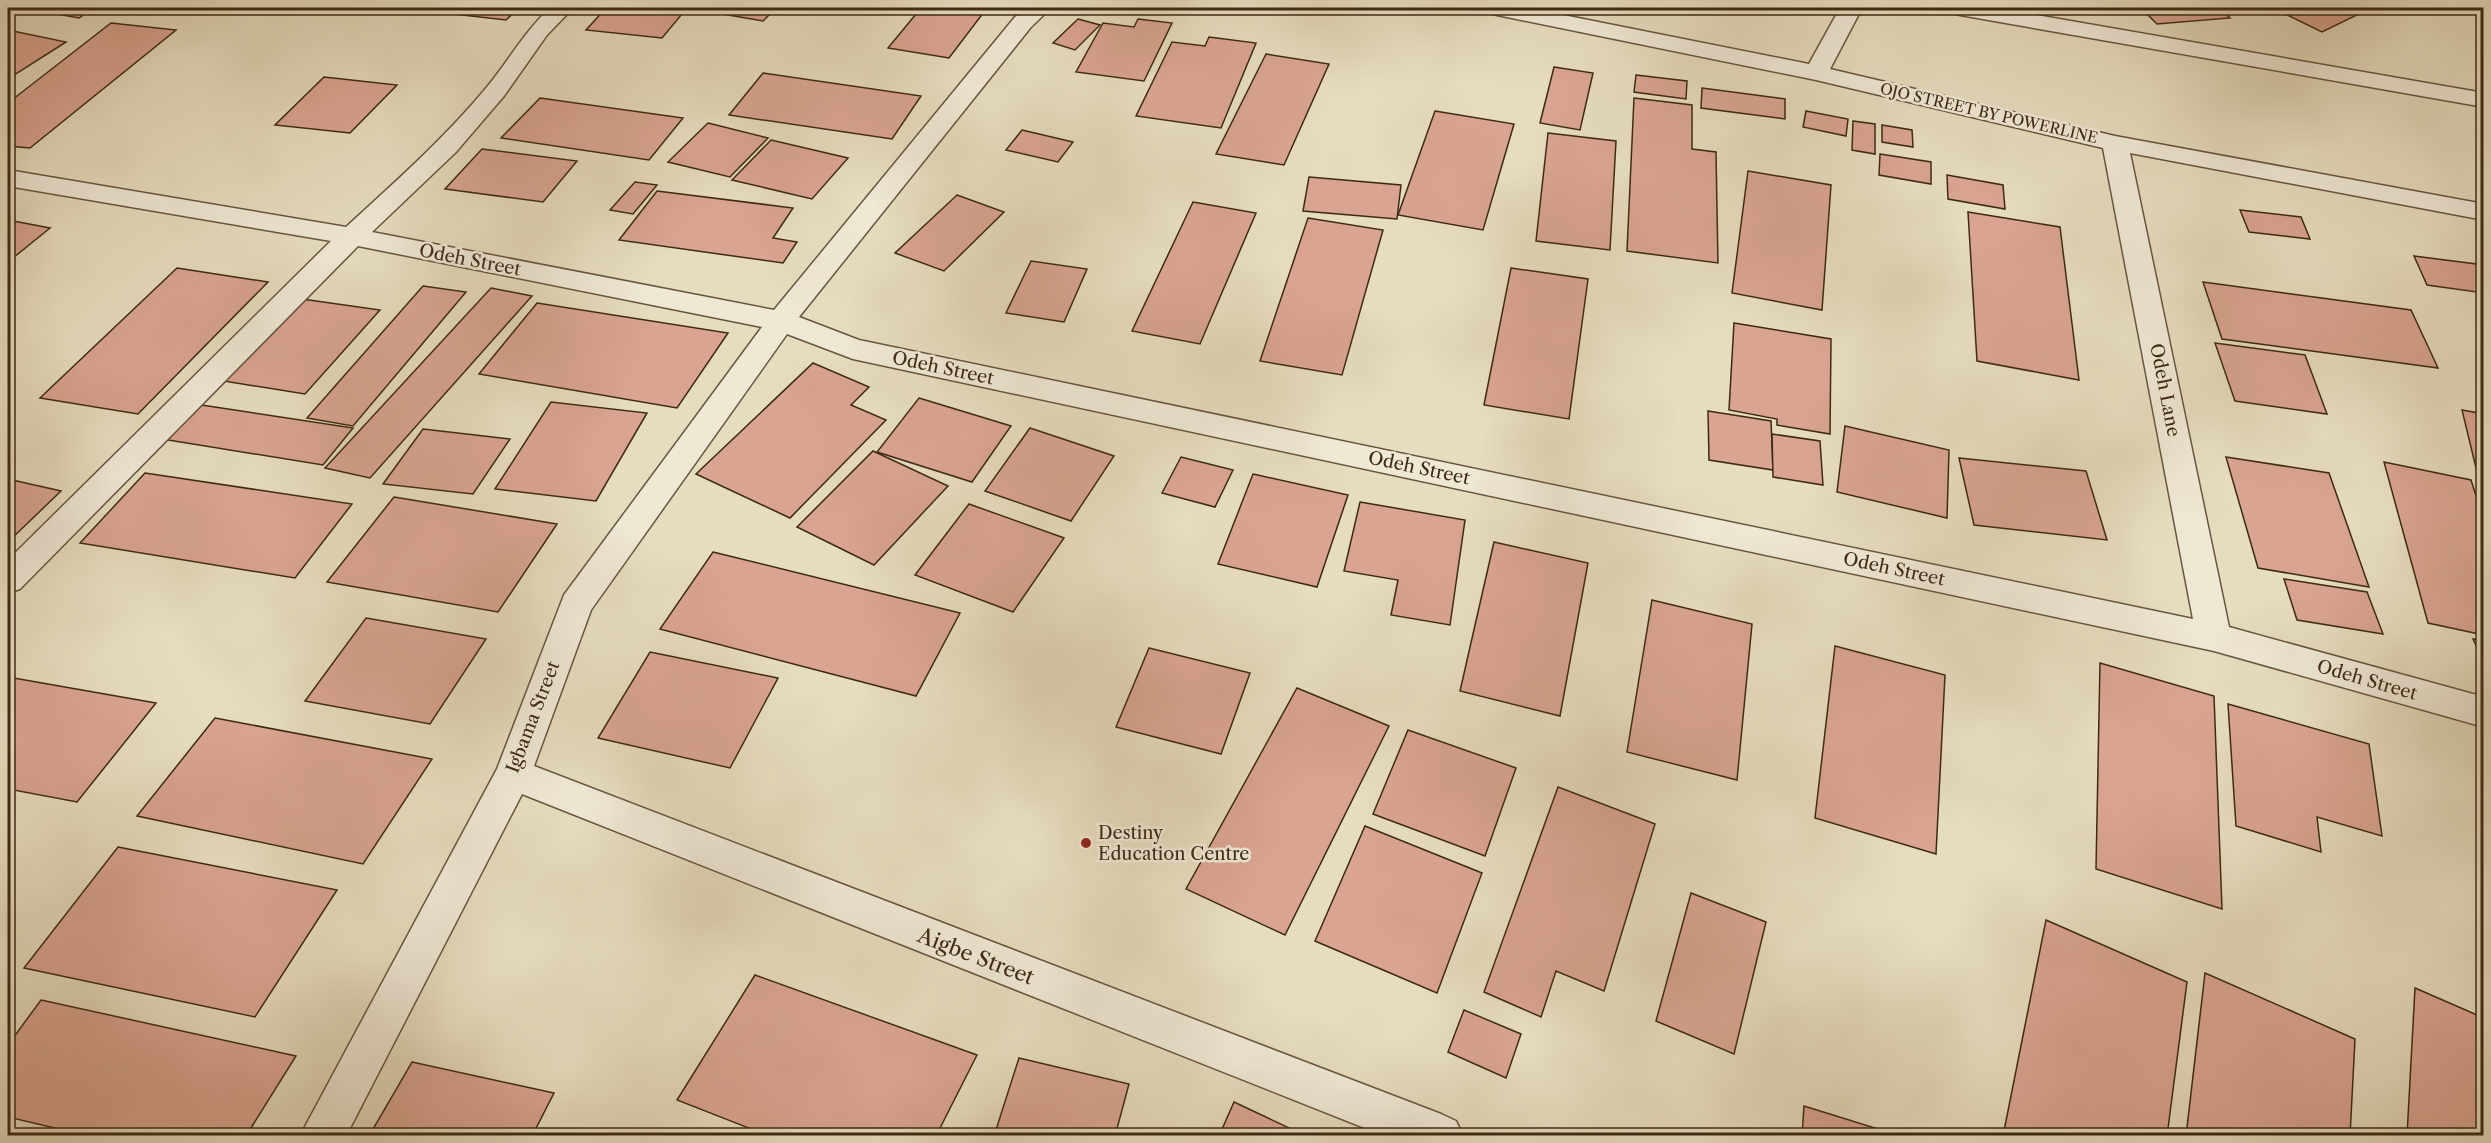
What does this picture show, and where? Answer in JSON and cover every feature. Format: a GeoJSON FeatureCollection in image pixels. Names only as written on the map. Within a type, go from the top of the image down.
{"type":"FeatureCollection","features":[{"type":"Feature","properties":{"kind":"street"},"geometry":{"type":"LineString","coordinates":[[8,580],[352,236],[447,147],[496,92],[539,30],[562,8]]}},
{"type":"Feature","properties":{"kind":"street","name":"Igbama Street"},"geometry":{"type":"LineString","coordinates":[[322,1136],[513,774],[576,605],[781,321],[1023,22],[1040,8]]}},
{"type":"Feature","properties":{"kind":"street","name":"OJO STREET BY POWERLINE"},"geometry":{"type":"LineString","coordinates":[[1497,8],[1596,17],[1816,73],[2115,142],[2484,212]]}},
{"type":"Feature","properties":{"kind":"street"},"geometry":{"type":"LineString","coordinates":[[1816,73],[1851,8]]}},
{"type":"Feature","properties":{"kind":"street"},"geometry":{"type":"LineString","coordinates":[[1960,8],[2484,100]]}},
{"type":"Feature","properties":{"kind":"street","name":"Odeh Lane"},"geometry":{"type":"LineString","coordinates":[[2115,142],[2214,637]]}},
{"type":"Feature","properties":{"kind":"street","name":"Odeh Street"},"geometry":{"type":"LineString","coordinates":[[8,178],[352,236],[781,321],[853,349],[2214,637],[2484,712]]}},
{"type":"Feature","properties":{"kind":"street","name":"Aigbe Street"},"geometry":{"type":"LineString","coordinates":[[513,774],[1441,1136]]}},
{"type":"Feature","properties":{"kind":"building"},"geometry":{"type":"Polygon","coordinates":[[[24,8],[94,8],[79,18],[24,8]]]}},
{"type":"Feature","properties":{"kind":"building"},"geometry":{"type":"Polygon","coordinates":[[[420,8],[519,8],[506,20],[418,10],[420,8]]]}},
{"type":"Feature","properties":{"kind":"building"},"geometry":{"type":"Polygon","coordinates":[[[606,8],[687,8],[662,38],[586,30],[606,8]]]}},
{"type":"Feature","properties":{"kind":"building"},"geometry":{"type":"Polygon","coordinates":[[[709,8],[776,8],[763,21],[705,11],[709,8]]]}},
{"type":"Feature","properties":{"kind":"building"},"geometry":{"type":"Polygon","coordinates":[[[921,8],[987,8],[949,58],[888,48],[921,8]]]}},
{"type":"Feature","properties":{"kind":"building"},"geometry":{"type":"Polygon","coordinates":[[[2141,8],[2219,8],[2230,18],[2157,24],[2141,8]]]}},
{"type":"Feature","properties":{"kind":"building"},"geometry":{"type":"Polygon","coordinates":[[[2273,8],[2371,8],[2322,32],[2273,8]]]}},
{"type":"Feature","properties":{"kind":"building"},"geometry":{"type":"Polygon","coordinates":[[[1078,19],[1100,25],[1075,50],[1053,43],[1078,19]]]}},
{"type":"Feature","properties":{"kind":"building"},"geometry":{"type":"Polygon","coordinates":[[[1138,19],[1172,23],[1144,81],[1076,72],[1103,23],[1134,27],[1138,19]]]}},
{"type":"Feature","properties":{"kind":"building"},"geometry":{"type":"Polygon","coordinates":[[[111,23],[176,30],[30,148],[8,146],[8,103],[111,23]]]}},
{"type":"Feature","properties":{"kind":"building"},"geometry":{"type":"Polygon","coordinates":[[[8,30],[66,42],[8,79],[8,30]]]}},
{"type":"Feature","properties":{"kind":"building"},"geometry":{"type":"Polygon","coordinates":[[[1209,37],[1256,43],[1221,128],[1136,116],[1172,42],[1205,46],[1209,37]]]}},
{"type":"Feature","properties":{"kind":"building"},"geometry":{"type":"Polygon","coordinates":[[[1266,54],[1329,64],[1284,165],[1216,154],[1266,54]]]}},
{"type":"Feature","properties":{"kind":"building"},"geometry":{"type":"Polygon","coordinates":[[[1554,67],[1593,73],[1580,130],[1540,123],[1554,67]]]}},
{"type":"Feature","properties":{"kind":"building"},"geometry":{"type":"Polygon","coordinates":[[[763,73],[921,96],[892,139],[729,115],[763,73]]]}},
{"type":"Feature","properties":{"kind":"building"},"geometry":{"type":"Polygon","coordinates":[[[1636,75],[1687,81],[1686,99],[1634,92],[1636,75]]]}},
{"type":"Feature","properties":{"kind":"building"},"geometry":{"type":"Polygon","coordinates":[[[324,77],[397,85],[350,133],[275,125],[324,77]]]}},
{"type":"Feature","properties":{"kind":"building"},"geometry":{"type":"Polygon","coordinates":[[[1702,88],[1785,99],[1785,119],[1701,108],[1702,88]]]}},
{"type":"Feature","properties":{"kind":"building"},"geometry":{"type":"Polygon","coordinates":[[[540,98],[683,118],[649,160],[501,138],[540,98]]]}},
{"type":"Feature","properties":{"kind":"building"},"geometry":{"type":"Polygon","coordinates":[[[1634,98],[1692,105],[1692,149],[1716,152],[1718,263],[1627,251],[1634,98]]]}},
{"type":"Feature","properties":{"kind":"building"},"geometry":{"type":"Polygon","coordinates":[[[1435,111],[1514,124],[1483,230],[1398,215],[1435,111]]]}},
{"type":"Feature","properties":{"kind":"building"},"geometry":{"type":"Polygon","coordinates":[[[1806,111],[1848,119],[1846,136],[1803,127],[1806,111]]]}},
{"type":"Feature","properties":{"kind":"building"},"geometry":{"type":"Polygon","coordinates":[[[1853,121],[1875,124],[1875,154],[1852,150],[1853,121]]]}},
{"type":"Feature","properties":{"kind":"building"},"geometry":{"type":"Polygon","coordinates":[[[708,123],[768,138],[730,177],[668,162],[708,123]]]}},
{"type":"Feature","properties":{"kind":"building"},"geometry":{"type":"Polygon","coordinates":[[[1882,125],[1912,130],[1913,147],[1882,142],[1882,125]]]}},
{"type":"Feature","properties":{"kind":"building"},"geometry":{"type":"Polygon","coordinates":[[[1022,130],[1073,142],[1058,162],[1006,150],[1022,130]]]}},
{"type":"Feature","properties":{"kind":"building"},"geometry":{"type":"Polygon","coordinates":[[[1548,133],[1616,141],[1610,250],[1536,241],[1548,133]]]}},
{"type":"Feature","properties":{"kind":"building"},"geometry":{"type":"Polygon","coordinates":[[[771,140],[848,158],[812,199],[732,180],[771,140]]]}},
{"type":"Feature","properties":{"kind":"building"},"geometry":{"type":"Polygon","coordinates":[[[482,149],[577,161],[543,202],[445,189],[482,149]]]}},
{"type":"Feature","properties":{"kind":"building"},"geometry":{"type":"Polygon","coordinates":[[[1880,154],[1931,162],[1931,184],[1879,175],[1880,154]]]}},
{"type":"Feature","properties":{"kind":"building"},"geometry":{"type":"Polygon","coordinates":[[[1748,171],[1831,185],[1822,310],[1732,293],[1748,171]]]}},
{"type":"Feature","properties":{"kind":"building"},"geometry":{"type":"Polygon","coordinates":[[[1947,175],[2003,185],[2005,209],[1948,199],[1947,175]]]}},
{"type":"Feature","properties":{"kind":"building"},"geometry":{"type":"Polygon","coordinates":[[[1309,177],[1401,185],[1397,219],[1303,211],[1309,177]]]}},
{"type":"Feature","properties":{"kind":"building"},"geometry":{"type":"Polygon","coordinates":[[[635,182],[657,185],[633,214],[610,210],[635,182]]]}},
{"type":"Feature","properties":{"kind":"building"},"geometry":{"type":"Polygon","coordinates":[[[657,191],[793,208],[773,238],[797,242],[783,263],[619,240],[657,191]]]}},
{"type":"Feature","properties":{"kind":"building"},"geometry":{"type":"Polygon","coordinates":[[[957,195],[1004,212],[944,271],[895,253],[957,195]]]}},
{"type":"Feature","properties":{"kind":"building"},"geometry":{"type":"Polygon","coordinates":[[[1193,202],[1256,213],[1200,344],[1132,331],[1193,202]]]}},
{"type":"Feature","properties":{"kind":"building"},"geometry":{"type":"Polygon","coordinates":[[[2240,210],[2301,217],[2310,239],[2249,232],[2240,210]]]}},
{"type":"Feature","properties":{"kind":"building"},"geometry":{"type":"Polygon","coordinates":[[[1968,212],[2060,227],[2079,380],[1977,361],[1968,212]]]}},
{"type":"Feature","properties":{"kind":"building"},"geometry":{"type":"Polygon","coordinates":[[[1308,218],[1383,230],[1342,375],[1260,361],[1308,218]]]}},
{"type":"Feature","properties":{"kind":"building"},"geometry":{"type":"Polygon","coordinates":[[[8,220],[50,228],[8,262],[8,220]]]}},
{"type":"Feature","properties":{"kind":"building"},"geometry":{"type":"Polygon","coordinates":[[[2414,256],[2484,265],[2484,293],[2427,285],[2414,256]]]}},
{"type":"Feature","properties":{"kind":"building"},"geometry":{"type":"Polygon","coordinates":[[[1031,261],[1087,269],[1064,322],[1006,313],[1031,261]]]}},
{"type":"Feature","properties":{"kind":"building"},"geometry":{"type":"Polygon","coordinates":[[[177,268],[268,282],[138,414],[40,398],[177,268]]]}},
{"type":"Feature","properties":{"kind":"building"},"geometry":{"type":"Polygon","coordinates":[[[1511,268],[1588,279],[1569,419],[1484,405],[1511,268]]]}},
{"type":"Feature","properties":{"kind":"building"},"geometry":{"type":"Polygon","coordinates":[[[2203,282],[2411,310],[2438,368],[2222,339],[2203,282]]]}},
{"type":"Feature","properties":{"kind":"building"},"geometry":{"type":"Polygon","coordinates":[[[423,286],[466,292],[353,426],[307,418],[423,286]]]}},
{"type":"Feature","properties":{"kind":"building"},"geometry":{"type":"Polygon","coordinates":[[[491,288],[532,296],[370,478],[325,468],[491,288]]]}},
{"type":"Feature","properties":{"kind":"building"},"geometry":{"type":"Polygon","coordinates":[[[302,299],[380,310],[305,394],[224,381],[302,299]]]}},
{"type":"Feature","properties":{"kind":"building"},"geometry":{"type":"Polygon","coordinates":[[[537,303],[728,333],[677,408],[479,374],[537,303]]]}},
{"type":"Feature","properties":{"kind":"building"},"geometry":{"type":"Polygon","coordinates":[[[1734,323],[1831,339],[1830,434],[1777,425],[1777,419],[1729,410],[1734,323]]]}},
{"type":"Feature","properties":{"kind":"building"},"geometry":{"type":"Polygon","coordinates":[[[2215,343],[2305,355],[2327,414],[2235,401],[2215,343]]]}},
{"type":"Feature","properties":{"kind":"building"},"geometry":{"type":"Polygon","coordinates":[[[813,363],[869,387],[851,405],[886,420],[790,518],[696,474],[813,363]]]}},
{"type":"Feature","properties":{"kind":"building"},"geometry":{"type":"Polygon","coordinates":[[[919,398],[1011,426],[972,482],[877,452],[919,398]]]}},
{"type":"Feature","properties":{"kind":"building"},"geometry":{"type":"Polygon","coordinates":[[[551,402],[647,413],[596,501],[495,489],[551,402]]]}},
{"type":"Feature","properties":{"kind":"building"},"geometry":{"type":"Polygon","coordinates":[[[195,404],[353,428],[323,465],[162,439],[195,404]]]}},
{"type":"Feature","properties":{"kind":"building"},"geometry":{"type":"Polygon","coordinates":[[[2462,410],[2484,414],[2484,473],[2477,472],[2462,410]]]}},
{"type":"Feature","properties":{"kind":"building"},"geometry":{"type":"Polygon","coordinates":[[[1708,411],[1771,421],[1773,470],[1709,460],[1708,411]]]}},
{"type":"Feature","properties":{"kind":"building"},"geometry":{"type":"Polygon","coordinates":[[[1845,426],[1949,450],[1947,518],[1837,492],[1845,426]]]}},
{"type":"Feature","properties":{"kind":"building"},"geometry":{"type":"Polygon","coordinates":[[[1030,428],[1114,456],[1071,521],[985,491],[1030,428]]]}},
{"type":"Feature","properties":{"kind":"building"},"geometry":{"type":"Polygon","coordinates":[[[423,429],[510,439],[473,494],[383,484],[423,429]]]}},
{"type":"Feature","properties":{"kind":"building"},"geometry":{"type":"Polygon","coordinates":[[[1772,434],[1820,441],[1823,485],[1773,477],[1772,434]]]}},
{"type":"Feature","properties":{"kind":"building"},"geometry":{"type":"Polygon","coordinates":[[[873,451],[948,486],[874,565],[797,527],[873,451]]]}},
{"type":"Feature","properties":{"kind":"building"},"geometry":{"type":"Polygon","coordinates":[[[1181,457],[1233,470],[1215,507],[1162,493],[1181,457]]]}},
{"type":"Feature","properties":{"kind":"building"},"geometry":{"type":"Polygon","coordinates":[[[2226,457],[2329,473],[2369,587],[2258,568],[2226,457]]]}},
{"type":"Feature","properties":{"kind":"building"},"geometry":{"type":"Polygon","coordinates":[[[1959,458],[2086,471],[2107,540],[1974,525],[1959,458]]]}},
{"type":"Feature","properties":{"kind":"building"},"geometry":{"type":"Polygon","coordinates":[[[2384,462],[2471,480],[2484,521],[2484,635],[2428,623],[2384,462]]]}},
{"type":"Feature","properties":{"kind":"building"},"geometry":{"type":"Polygon","coordinates":[[[145,473],[352,504],[295,578],[80,543],[145,473]]]}},
{"type":"Feature","properties":{"kind":"building"},"geometry":{"type":"Polygon","coordinates":[[[1253,474],[1348,495],[1317,587],[1218,564],[1253,474]]]}},
{"type":"Feature","properties":{"kind":"building"},"geometry":{"type":"Polygon","coordinates":[[[8,479],[61,491],[8,542],[8,479]]]}},
{"type":"Feature","properties":{"kind":"building"},"geometry":{"type":"Polygon","coordinates":[[[394,497],[557,524],[498,612],[327,582],[394,497]]]}},
{"type":"Feature","properties":{"kind":"building"},"geometry":{"type":"Polygon","coordinates":[[[1360,502],[1465,520],[1450,625],[1391,615],[1398,580],[1344,571],[1360,502]]]}},
{"type":"Feature","properties":{"kind":"building"},"geometry":{"type":"Polygon","coordinates":[[[969,504],[1064,538],[1013,612],[915,575],[969,504]]]}},
{"type":"Feature","properties":{"kind":"building"},"geometry":{"type":"Polygon","coordinates":[[[1494,542],[1588,563],[1560,716],[1460,691],[1494,542]]]}},
{"type":"Feature","properties":{"kind":"building"},"geometry":{"type":"Polygon","coordinates":[[[713,552],[960,613],[916,696],[660,629],[713,552]]]}},
{"type":"Feature","properties":{"kind":"building"},"geometry":{"type":"Polygon","coordinates":[[[2284,579],[2367,592],[2383,634],[2297,620],[2284,579]]]}},
{"type":"Feature","properties":{"kind":"building"},"geometry":{"type":"Polygon","coordinates":[[[1652,600],[1752,624],[1737,780],[1627,752],[1652,600]]]}},
{"type":"Feature","properties":{"kind":"building"},"geometry":{"type":"Polygon","coordinates":[[[366,618],[486,639],[430,724],[305,701],[366,618]]]}},
{"type":"Feature","properties":{"kind":"building"},"geometry":{"type":"Polygon","coordinates":[[[2473,639],[2484,640],[2484,662],[2473,639]]]}},
{"type":"Feature","properties":{"kind":"building"},"geometry":{"type":"Polygon","coordinates":[[[1835,646],[1945,675],[1936,854],[1815,818],[1835,646]]]}},
{"type":"Feature","properties":{"kind":"building"},"geometry":{"type":"Polygon","coordinates":[[[1149,648],[1250,673],[1221,754],[1116,727],[1149,648]]]}},
{"type":"Feature","properties":{"kind":"building"},"geometry":{"type":"Polygon","coordinates":[[[650,652],[778,678],[730,768],[598,738],[650,652]]]}},
{"type":"Feature","properties":{"kind":"building"},"geometry":{"type":"Polygon","coordinates":[[[2100,663],[2214,696],[2222,909],[2096,869],[2100,663]]]}},
{"type":"Feature","properties":{"kind":"building"},"geometry":{"type":"Polygon","coordinates":[[[8,677],[156,703],[77,802],[8,789],[8,677]]]}},
{"type":"Feature","properties":{"kind":"building"},"geometry":{"type":"Polygon","coordinates":[[[1297,688],[1389,726],[1285,935],[1186,889],[1297,688]]]}},
{"type":"Feature","properties":{"kind":"building"},"geometry":{"type":"Polygon","coordinates":[[[2228,704],[2369,744],[2382,836],[2317,817],[2321,852],[2236,826],[2228,704]]]}},
{"type":"Feature","properties":{"kind":"building"},"geometry":{"type":"Polygon","coordinates":[[[215,718],[432,759],[363,864],[137,816],[215,718]]]}},
{"type":"Feature","properties":{"kind":"building"},"geometry":{"type":"Polygon","coordinates":[[[1408,730],[1516,768],[1485,856],[1373,814],[1408,730]]]}},
{"type":"Feature","properties":{"kind":"building"},"geometry":{"type":"Polygon","coordinates":[[[1558,787],[1655,824],[1604,991],[1556,971],[1541,1017],[1484,992],[1558,787]]]}},
{"type":"Feature","properties":{"kind":"building"},"geometry":{"type":"Polygon","coordinates":[[[1365,826],[1482,873],[1437,993],[1315,941],[1365,826]]]}},
{"type":"Feature","properties":{"kind":"building"},"geometry":{"type":"Polygon","coordinates":[[[118,847],[337,890],[255,1017],[24,968],[118,847]]]}},
{"type":"Feature","properties":{"kind":"building"},"geometry":{"type":"Polygon","coordinates":[[[1691,893],[1766,922],[1734,1054],[1656,1021],[1691,893]]]}},
{"type":"Feature","properties":{"kind":"building"},"geometry":{"type":"Polygon","coordinates":[[[2046,920],[2187,982],[2167,1136],[2003,1136],[2046,920]]]}},
{"type":"Feature","properties":{"kind":"building"},"geometry":{"type":"Polygon","coordinates":[[[2205,973],[2355,1039],[2350,1136],[2186,1136],[2205,973]]]}},
{"type":"Feature","properties":{"kind":"building"},"geometry":{"type":"Polygon","coordinates":[[[755,975],[977,1055],[936,1136],[769,1136],[677,1100],[755,975]]]}},
{"type":"Feature","properties":{"kind":"building"},"geometry":{"type":"Polygon","coordinates":[[[2415,988],[2484,1018],[2484,1136],[2407,1136],[2415,988]]]}},
{"type":"Feature","properties":{"kind":"building"},"geometry":{"type":"Polygon","coordinates":[[[41,1000],[296,1056],[246,1136],[88,1136],[8,1117],[8,1045],[41,1000]]]}},
{"type":"Feature","properties":{"kind":"building"},"geometry":{"type":"Polygon","coordinates":[[[1464,1010],[1521,1034],[1506,1078],[1448,1052],[1464,1010]]]}},
{"type":"Feature","properties":{"kind":"building"},"geometry":{"type":"Polygon","coordinates":[[[1019,1058],[1129,1084],[1115,1136],[994,1136],[1019,1058]]]}},
{"type":"Feature","properties":{"kind":"building"},"geometry":{"type":"Polygon","coordinates":[[[412,1062],[554,1093],[532,1136],[369,1136],[412,1062]]]}},
{"type":"Feature","properties":{"kind":"building"},"geometry":{"type":"Polygon","coordinates":[[[1234,1102],[1306,1136],[1219,1136],[1234,1102]]]}},
{"type":"Feature","properties":{"kind":"building"},"geometry":{"type":"Polygon","coordinates":[[[1804,1106],[1891,1133],[1891,1136],[1802,1136],[1804,1106]]]}},
{"type":"Feature","properties":{"kind":"place","name":"Destiny Education Centre"},"geometry":{"type":"Point","coordinates":[1086,843]}}]}
